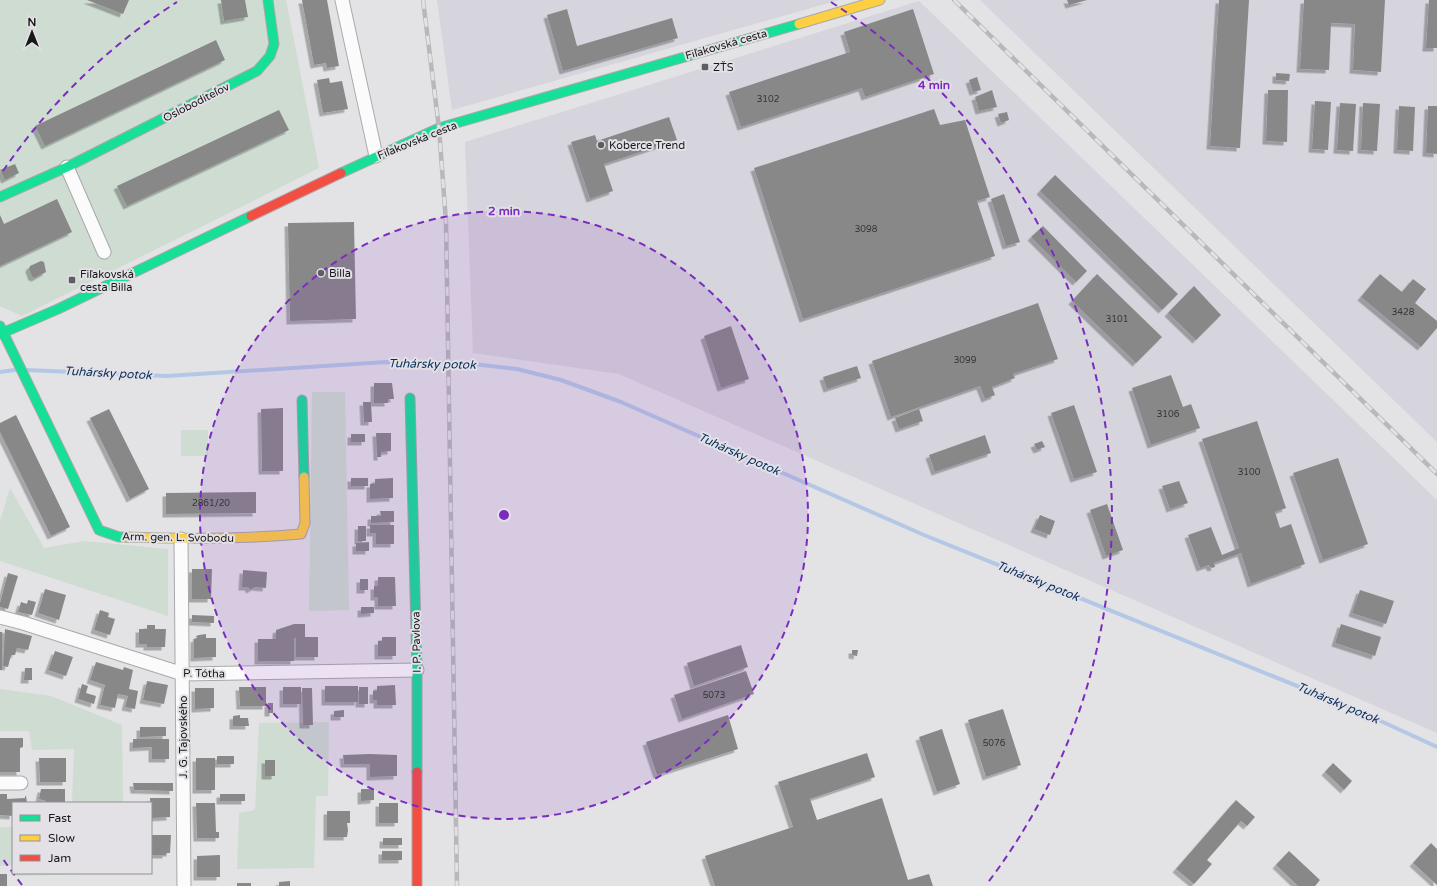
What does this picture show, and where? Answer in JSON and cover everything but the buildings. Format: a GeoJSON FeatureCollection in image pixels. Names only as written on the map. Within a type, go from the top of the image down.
{"type":"FeatureCollection","features":[{"type":"Feature","properties":{"kind":"street","name":"Osloboditeľov"},"geometry":{"type":"LineString","coordinates":[[0,197],[67,167],[257,71],[270,56],[274,44],[268,0]]}},
{"type":"Feature","properties":{"kind":"street"},"geometry":{"type":"LineString","coordinates":[[342,0],[376,156]]}},
{"type":"Feature","properties":{"kind":"street","name":"Fiľakovská cesta"},"geometry":{"type":"LineString","coordinates":[[1,331],[72,303],[376,156],[439,128],[880,0]]}},
{"type":"Feature","properties":{"kind":"street"},"geometry":{"type":"LineString","coordinates":[[67,167],[104,252]]}},
{"type":"Feature","properties":{"kind":"street","name":"Arm. gen. L. Svobodu"},"geometry":{"type":"LineString","coordinates":[[1,331],[99,530],[119,537],[181,539],[269,537],[301,534],[305,523],[302,400]]}},
{"type":"Feature","properties":{"kind":"street","name":"I. P. Pavlova"},"geometry":{"type":"LineString","coordinates":[[410,398],[417,670],[417,886]]}},
{"type":"Feature","properties":{"kind":"street","name":"J. G. Tajovského"},"geometry":{"type":"LineString","coordinates":[[181,539],[184,886]]}},
{"type":"Feature","properties":{"kind":"street","name":"P. Tótha"},"geometry":{"type":"LineString","coordinates":[[0,617],[183,674],[417,670]]}},
{"type":"Feature","properties":{"kind":"street"},"geometry":{"type":"LineString","coordinates":[[0,783],[21,784]]}},
{"type":"Feature","properties":{"kind":"shaded area"},"geometry":{"type":"Polygon","coordinates":[[[0,0],[286,0],[319,168],[22,316],[0,306],[0,0]]]}},
{"type":"Feature","properties":{"kind":"shaded area"},"geometry":{"type":"Polygon","coordinates":[[[437,0],[839,0],[452,110],[437,0]]]}},
{"type":"Feature","properties":{"kind":"shaded area"},"geometry":{"type":"Polygon","coordinates":[[[980,0],[1437,0],[1437,442],[980,0]]]}},
{"type":"Feature","properties":{"kind":"shaded area"},"geometry":{"type":"Polygon","coordinates":[[[919,1],[1437,500],[1437,733],[619,374],[473,353],[465,142],[919,1]]]}},
{"type":"Feature","properties":{"kind":"shaded area"},"geometry":{"type":"Polygon","coordinates":[[[312,392],[345,392],[349,610],[309,611],[312,392]]]}},
{"type":"Feature","properties":{"kind":"shaded area"},"geometry":{"type":"Polygon","coordinates":[[[181,430],[208,430],[208,456],[181,456],[181,430]]]}},
{"type":"Feature","properties":{"kind":"shaded area"},"geometry":{"type":"Polygon","coordinates":[[[10,488],[44,548],[84,541],[168,549],[168,616],[0,561],[0,521],[10,488]]]}},
{"type":"Feature","properties":{"kind":"shaded area"},"geometry":{"type":"Polygon","coordinates":[[[0,689],[51,696],[122,725],[123,802],[72,802],[74,749],[32,750],[29,731],[0,731],[0,689]]]}},
{"type":"Feature","properties":{"kind":"shaded area"},"geometry":{"type":"Polygon","coordinates":[[[329,722],[328,796],[316,796],[314,868],[237,869],[239,813],[255,810],[259,723],[329,722]]]}},
{"type":"Feature","properties":{"kind":"shaded area"},"geometry":{"type":"Polygon","coordinates":[[[0,827],[12,827],[12,865],[0,866],[0,827]]]}},
{"type":"Feature","properties":{"kind":"shaded area"},"geometry":{"type":"Polygon","coordinates":[[[16,874],[89,874],[17,876],[16,874]]]}},
{"type":"Feature","properties":{"kind":"waterway","name":"Tuhársky potok"},"geometry":{"type":"LineString","coordinates":[[26,370],[167,376],[386,362],[465,363],[517,369],[561,380],[621,402],[924,535],[1359,711],[1437,747]]}},
{"type":"Feature","properties":{"kind":"waterway","name":"Tuhársky potok"},"geometry":{"type":"LineString","coordinates":[[0,372],[15,370]]}},
{"type":"Feature","properties":{"kind":"railway"},"geometry":{"type":"LineString","coordinates":[[423,0],[439,128],[446,222],[457,886]]}},
{"type":"Feature","properties":{"kind":"railway"},"geometry":{"type":"LineString","coordinates":[[954,0],[1437,474]]}},
{"type":"Feature","properties":{"kind":"traffic: fast"},"geometry":{"type":"LineString","coordinates":[[0,197],[67,167],[257,71],[270,56],[274,44],[268,0]]}},
{"type":"Feature","properties":{"kind":"traffic: fast"},"geometry":{"type":"LineString","coordinates":[[341,173],[439,128],[799,24]]}},
{"type":"Feature","properties":{"kind":"traffic: fast"},"geometry":{"type":"LineString","coordinates":[[0,334],[58,309],[251,216]]}},
{"type":"Feature","properties":{"kind":"traffic: fast"},"geometry":{"type":"LineString","coordinates":[[0,326],[99,530],[119,537],[127,537]]}},
{"type":"Feature","properties":{"kind":"traffic: fast"},"geometry":{"type":"LineString","coordinates":[[410,398],[417,670],[417,772]]}},
{"type":"Feature","properties":{"kind":"traffic: fast"},"geometry":{"type":"LineString","coordinates":[[302,400],[304,477]]}},
{"type":"Feature","properties":{"kind":"traffic: slow"},"geometry":{"type":"LineString","coordinates":[[799,24],[880,0]]}},
{"type":"Feature","properties":{"kind":"traffic: slow"},"geometry":{"type":"LineString","coordinates":[[127,537],[214,538],[301,534],[305,523],[304,477]]}},
{"type":"Feature","properties":{"kind":"traffic: jam"},"geometry":{"type":"LineString","coordinates":[[251,216],[341,173]]}},
{"type":"Feature","properties":{"kind":"traffic: jam"},"geometry":{"type":"LineString","coordinates":[[417,772],[417,886]]}},
{"type":"Feature","properties":{"kind":"place","name":"ZŤS"},"geometry":{"type":"Point","coordinates":[705,67]}},
{"type":"Feature","properties":{"kind":"place","name":"Koberce Trend"},"geometry":{"type":"Point","coordinates":[601,145]}},
{"type":"Feature","properties":{"kind":"place","name":"Billa"},"geometry":{"type":"Point","coordinates":[321,273]}},
{"type":"Feature","properties":{"kind":"place","name":"Fiľakovská cesta Billa"},"geometry":{"type":"Point","coordinates":[72,280]}}]}
